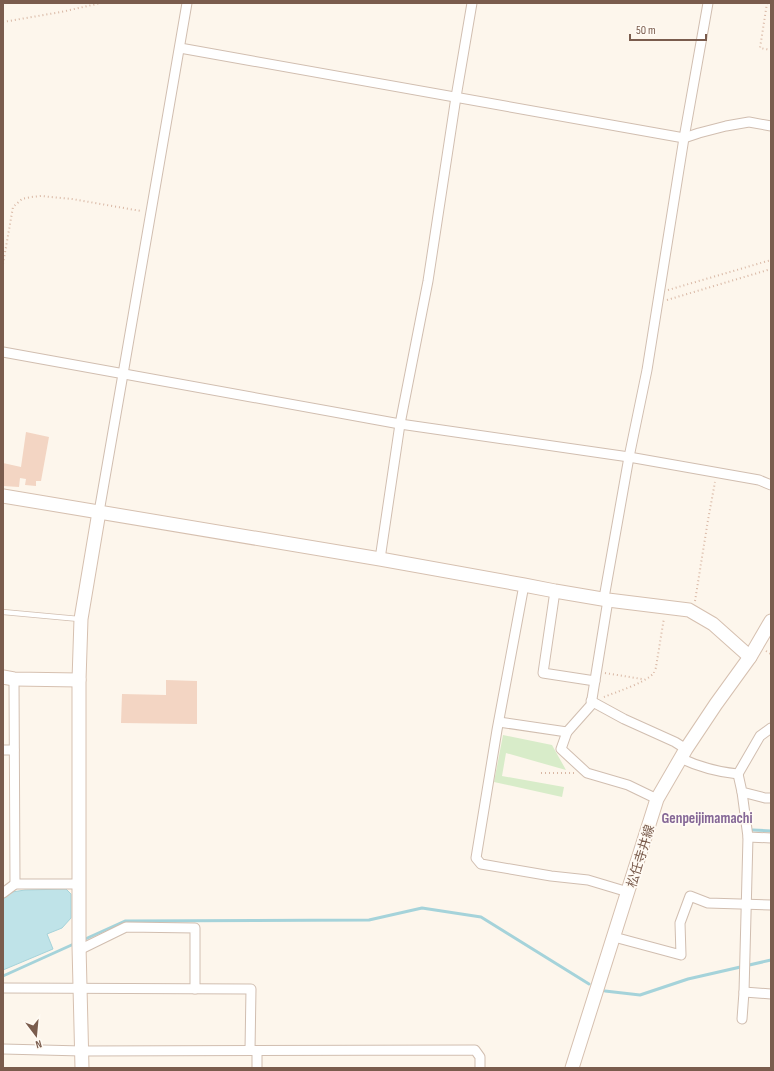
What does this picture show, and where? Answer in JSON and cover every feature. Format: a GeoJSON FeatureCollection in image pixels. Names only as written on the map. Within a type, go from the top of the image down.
{"type":"FeatureCollection","features":[{"type":"Feature","properties":{"kind":"street"},"geometry":{"type":"LineString","coordinates":[[82,1068],[79,945],[79,680],[81,619],[187,3]]}},
{"type":"Feature","properties":{"kind":"street"},"geometry":{"type":"LineString","coordinates":[[380,559],[400,424],[428,281],[472,3]]}},
{"type":"Feature","properties":{"kind":"street"},"geometry":{"type":"LineString","coordinates":[[657,799],[628,785],[587,773],[561,749],[567,732],[591,705],[606,599],[629,457],[647,370],[684,138],[708,3]]}},
{"type":"Feature","properties":{"kind":"street"},"geometry":{"type":"LineString","coordinates":[[180,48],[684,138],[713,129],[749,122],[771,126]]}},
{"type":"Feature","properties":{"kind":"street"},"geometry":{"type":"LineString","coordinates":[[3,352],[400,424],[629,457],[717,472],[759,480],[771,486]]}},
{"type":"Feature","properties":{"kind":"street"},"geometry":{"type":"LineString","coordinates":[[3,496],[380,559],[524,584],[555,591],[690,610],[712,624],[750,657]]}},
{"type":"Feature","properties":{"kind":"street"},"geometry":{"type":"LineString","coordinates":[[524,584],[476,858],[481,864],[550,876],[588,880],[628,892]]}},
{"type":"Feature","properties":{"kind":"street"},"geometry":{"type":"LineString","coordinates":[[555,591],[543,673],[596,676]]}},
{"type":"Feature","properties":{"kind":"street","name":"松任寺井線"},"geometry":{"type":"LineString","coordinates":[[572,1068],[657,799],[683,753],[750,657],[771,621]]}},
{"type":"Feature","properties":{"kind":"street"},"geometry":{"type":"LineString","coordinates":[[15,884],[14,750],[9,678],[79,680]]}},
{"type":"Feature","properties":{"kind":"street"},"geometry":{"type":"LineString","coordinates":[[591,701],[624,719],[675,742],[695,765],[723,773],[738,774]]}},
{"type":"Feature","properties":{"kind":"street"},"geometry":{"type":"LineString","coordinates":[[499,722],[567,732]]}},
{"type":"Feature","properties":{"kind":"street"},"geometry":{"type":"LineString","coordinates":[[742,1019],[748,837],[738,774],[760,736],[771,728]]}},
{"type":"Feature","properties":{"kind":"street"},"geometry":{"type":"LineString","coordinates":[[3,750],[14,750]]}},
{"type":"Feature","properties":{"kind":"street"},"geometry":{"type":"LineString","coordinates":[[742,792],[765,798],[771,798]]}},
{"type":"Feature","properties":{"kind":"street"},"geometry":{"type":"LineString","coordinates":[[748,837],[771,838]]}},
{"type":"Feature","properties":{"kind":"street"},"geometry":{"type":"LineString","coordinates":[[3,892],[15,884],[79,884]]}},
{"type":"Feature","properties":{"kind":"street"},"geometry":{"type":"LineString","coordinates":[[614,937],[681,955],[680,923],[690,896],[708,903],[771,905]]}},
{"type":"Feature","properties":{"kind":"street"},"geometry":{"type":"LineString","coordinates":[[79,945],[126,928],[195,928],[195,989]]}},
{"type":"Feature","properties":{"kind":"street"},"geometry":{"type":"LineString","coordinates":[[3,988],[251,989],[254,1050],[257,1068]]}},
{"type":"Feature","properties":{"kind":"street"},"geometry":{"type":"LineString","coordinates":[[744,992],[771,994]]}},
{"type":"Feature","properties":{"kind":"street"},"geometry":{"type":"LineString","coordinates":[[3,1049],[82,1051],[475,1050],[480,1057],[480,1068]]}},
{"type":"Feature","properties":{"kind":"lane"},"geometry":{"type":"LineString","coordinates":[[3,612],[81,619]]}},
{"type":"Feature","properties":{"kind":"path"},"geometry":{"type":"LineString","coordinates":[[3,22],[61,12],[101,3]]}},
{"type":"Feature","properties":{"kind":"path"},"geometry":{"type":"LineString","coordinates":[[767,3],[760,48],[771,50]]}},
{"type":"Feature","properties":{"kind":"path"},"geometry":{"type":"LineString","coordinates":[[3,264],[13,207],[22,199],[41,196],[72,199],[151,213]]}},
{"type":"Feature","properties":{"kind":"path"},"geometry":{"type":"LineString","coordinates":[[659,293],[771,260]]}},
{"type":"Feature","properties":{"kind":"path"},"geometry":{"type":"LineString","coordinates":[[658,303],[771,269]]}},
{"type":"Feature","properties":{"kind":"path"},"geometry":{"type":"LineString","coordinates":[[693,613],[717,472]]}},
{"type":"Feature","properties":{"kind":"path"},"geometry":{"type":"LineString","coordinates":[[591,701],[625,689],[644,680],[654,673],[666,607]]}},
{"type":"Feature","properties":{"kind":"path"},"geometry":{"type":"LineString","coordinates":[[596,676],[644,680]]}},
{"type":"Feature","properties":{"kind":"path"},"geometry":{"type":"LineString","coordinates":[[541,773],[587,773]]}},
{"type":"Feature","properties":{"kind":"green space"},"geometry":{"type":"Polygon","coordinates":[[[503,735],[552,745],[566,770],[506,753],[502,776],[564,787],[562,797],[494,782],[503,735]]]}},
{"type":"Feature","properties":{"kind":"water"},"geometry":{"type":"Polygon","coordinates":[[[66,889],[71,894],[71,918],[62,928],[47,934],[53,949],[3,970],[3,899],[12,892],[25,890],[66,889]]]}},
{"type":"Feature","properties":{"kind":"building"},"geometry":{"type":"Polygon","coordinates":[[[26,432],[49,437],[41,481],[36,481],[36,486],[25,485],[26,479],[20,478],[19,487],[3,486],[3,463],[21,467],[26,432]]]}},
{"type":"Feature","properties":{"kind":"building"},"geometry":{"type":"Polygon","coordinates":[[[166,680],[197,681],[197,724],[121,723],[122,694],[166,695],[166,680]]]}},
{"type":"Feature","properties":{"kind":"waterway"},"geometry":{"type":"LineString","coordinates":[[753,830],[771,831]]}},
{"type":"Feature","properties":{"kind":"waterway"},"geometry":{"type":"LineString","coordinates":[[83,940],[125,921],[369,920],[422,908],[481,917],[589,984]]}},
{"type":"Feature","properties":{"kind":"waterway"},"geometry":{"type":"LineString","coordinates":[[3,976],[76,943]]}},
{"type":"Feature","properties":{"kind":"waterway"},"geometry":{"type":"LineString","coordinates":[[605,991],[640,995],[688,979],[771,960]]}},
{"type":"Feature","properties":{"kind":"district","name":"Genpeijimamachi"},"geometry":{"type":"Point","coordinates":[707,818]}}]}
